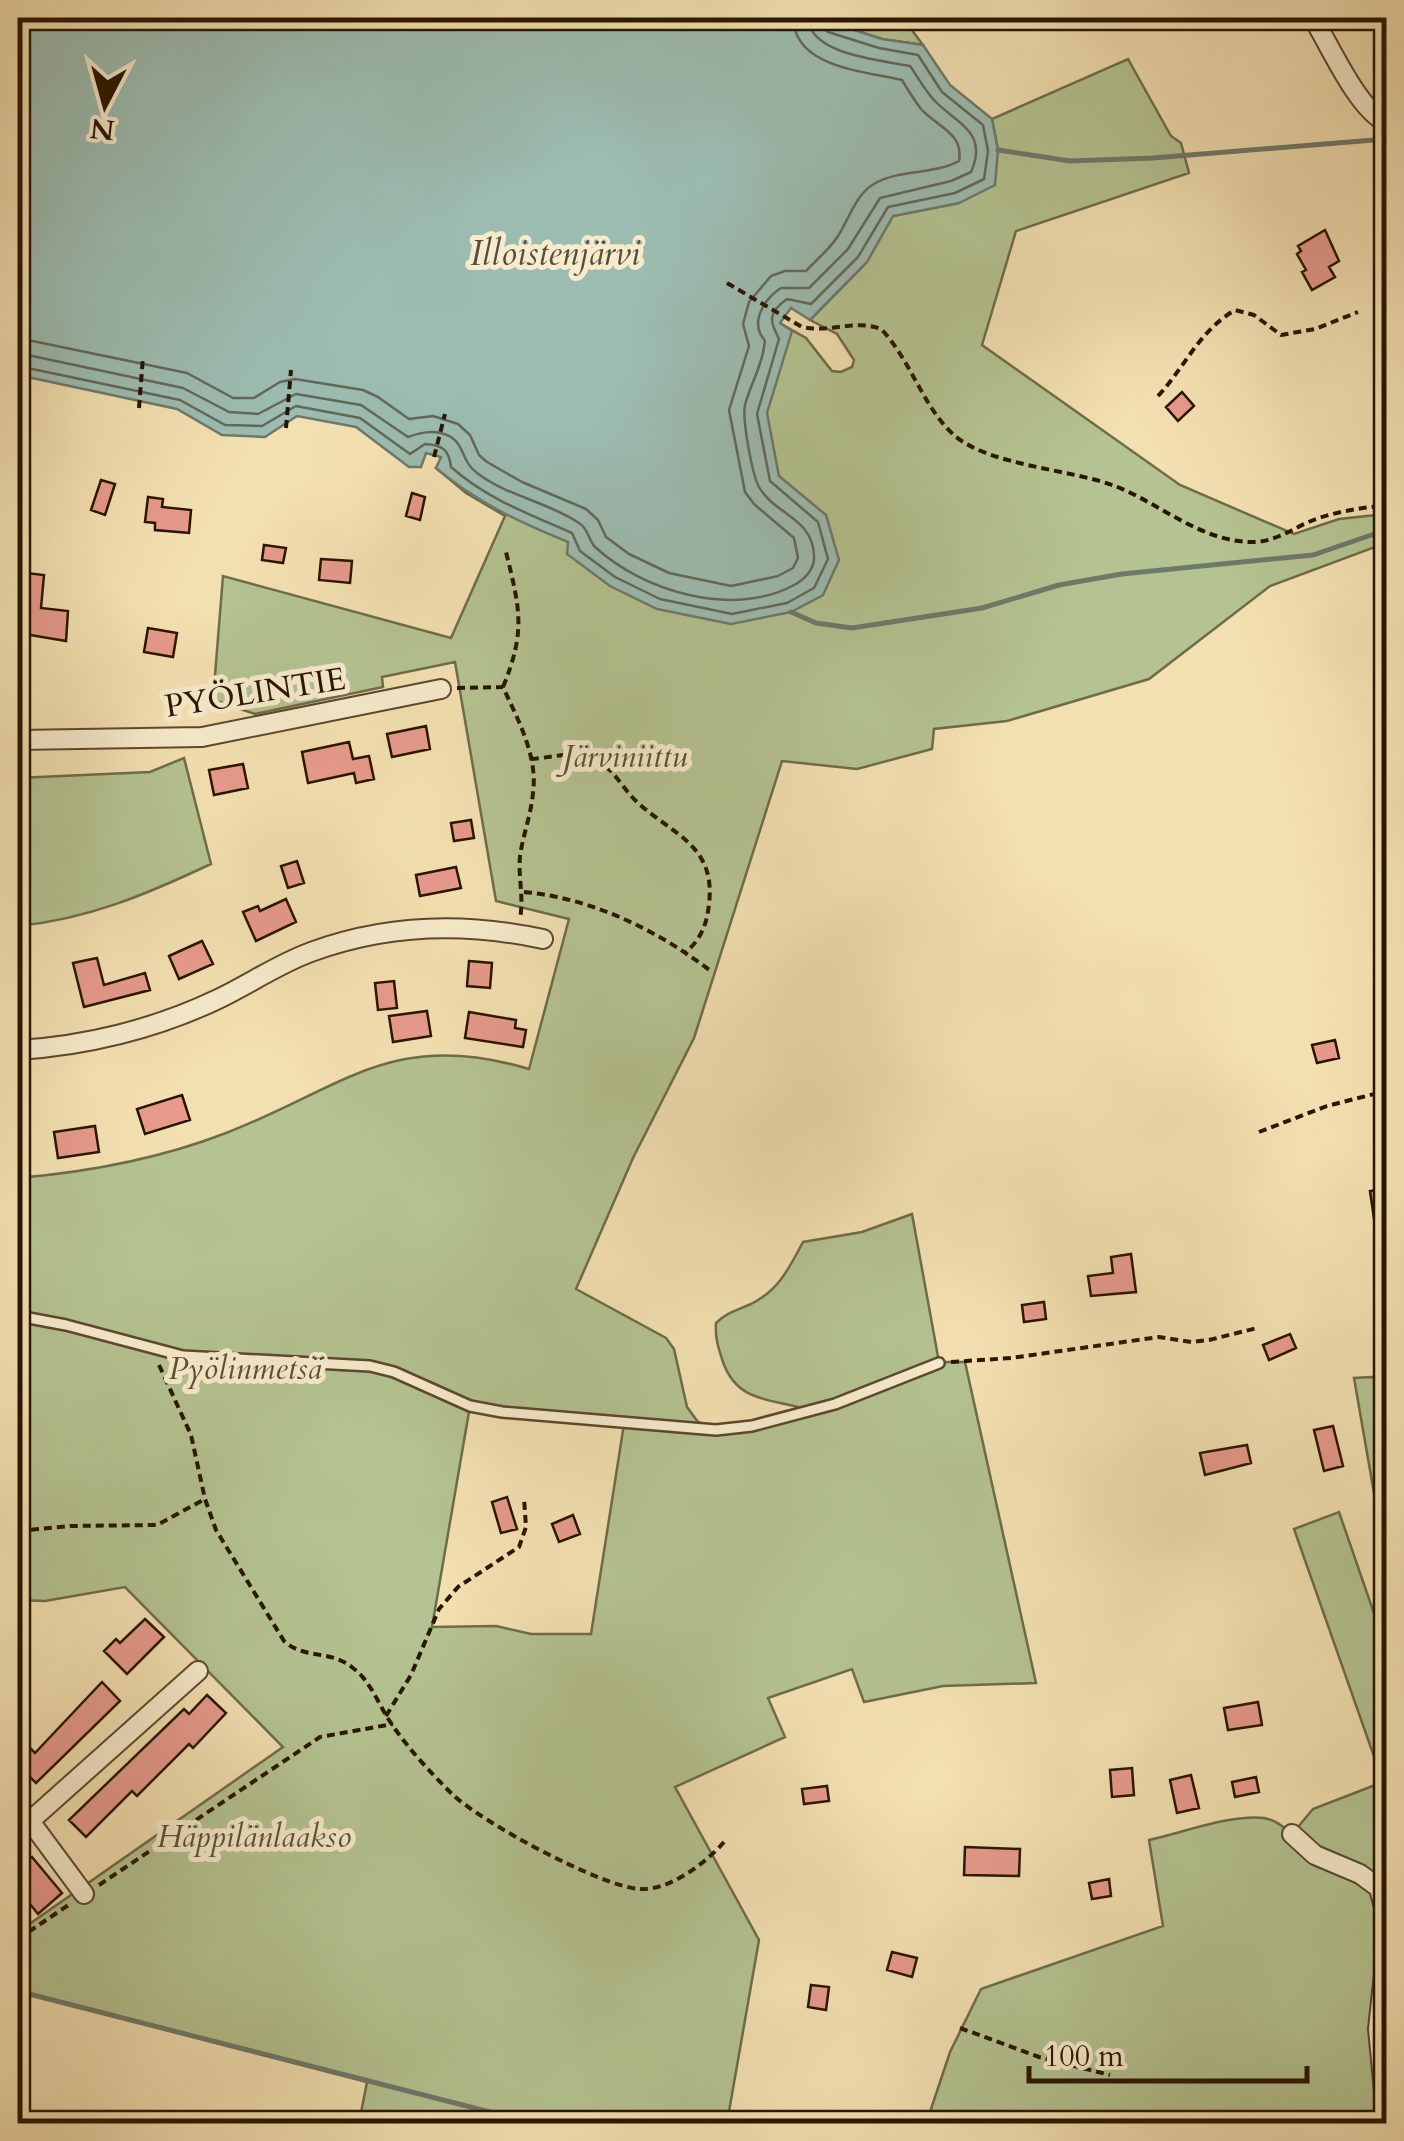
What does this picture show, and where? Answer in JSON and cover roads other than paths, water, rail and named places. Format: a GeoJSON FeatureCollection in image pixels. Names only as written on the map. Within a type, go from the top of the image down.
{"type":"FeatureCollection","features":[{"type":"Feature","properties":{"kind":"street"},"geometry":{"type":"LineString","coordinates":[[1313,18],[1363,100],[1386,122]]}},
{"type":"Feature","properties":{"kind":"street","name":"PYÖLINTIE"},"geometry":{"type":"LineString","coordinates":[[18,740],[202,737],[448,689]]}},
{"type":"Feature","properties":{"kind":"street"},"geometry":{"type":"LineString","coordinates":[[18,1050],[84,1042],[176,1017],[309,953],[386,931],[450,927],[543,939]]}},
{"type":"Feature","properties":{"kind":"street"},"geometry":{"type":"LineString","coordinates":[[84,1894],[24,1816],[198,1671]]}},
{"type":"Feature","properties":{"kind":"street"},"geometry":{"type":"LineString","coordinates":[[1292,1834],[1316,1855],[1360,1874],[1379,1888],[1386,1914]]}},
{"type":"Feature","properties":{"kind":"street"},"geometry":{"type":"LineString","coordinates":[[1386,1956],[1378,2028],[1386,2112]]}},
{"type":"Feature","properties":{"kind":"lane"},"geometry":{"type":"LineString","coordinates":[[18,1316],[66,1324],[183,1356],[370,1366],[394,1372],[470,1406],[502,1412],[716,1430],[752,1426],[835,1404],[939,1363]]}},
{"type":"Feature","properties":{"kind":"water","name":"Illoistenjärvi"},"geometry":{"type":"Polygon","coordinates":[[[18,18],[817,18],[882,39],[923,45],[950,85],[992,119],[998,150],[995,185],[959,203],[893,216],[867,262],[810,320],[791,308],[780,323],[792,331],[767,413],[779,476],[826,515],[839,560],[823,595],[791,612],[731,624],[657,609],[610,586],[567,554],[568,542],[499,510],[451,480],[436,468],[441,457],[426,453],[421,467],[409,467],[356,427],[297,416],[265,437],[222,435],[177,409],[18,375],[18,18]]]}},
{"type":"Feature","properties":{"kind":"waterway"},"geometry":{"type":"LineString","coordinates":[[998,150],[1070,161],[1386,139]]}},
{"type":"Feature","properties":{"kind":"waterway"},"geometry":{"type":"LineString","coordinates":[[791,612],[816,623],[852,628],[982,608],[1059,585],[1122,574],[1313,555],[1386,530]]}},
{"type":"Feature","properties":{"kind":"waterway"},"geometry":{"type":"LineString","coordinates":[[18,2017],[29,1994],[537,2124]]}},
{"type":"Feature","properties":{"kind":"park label","name":"Järviniittu"},"geometry":{"type":"Point","coordinates":[625,756]}},
{"type":"Feature","properties":{"kind":"park label","name":"Pyölinmetsä"},"geometry":{"type":"Point","coordinates":[245,1368]}},
{"type":"Feature","properties":{"kind":"park label","name":"Häppilänlaakso"},"geometry":{"type":"Point","coordinates":[254,1836]}}]}
